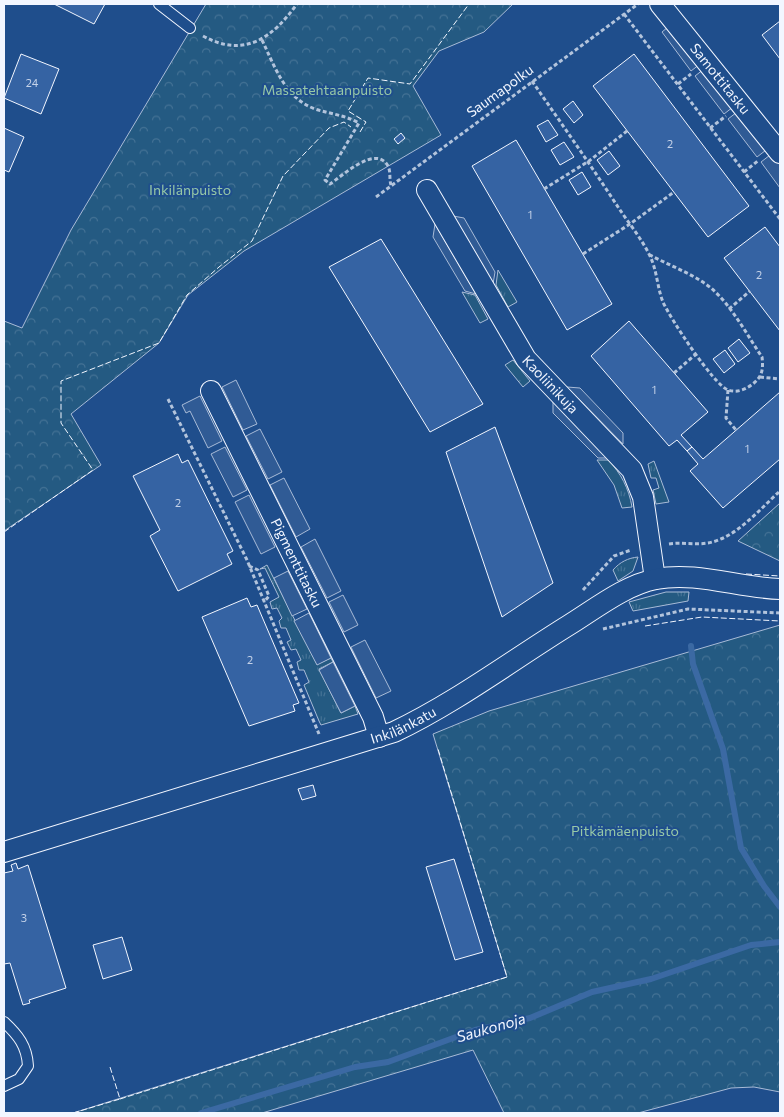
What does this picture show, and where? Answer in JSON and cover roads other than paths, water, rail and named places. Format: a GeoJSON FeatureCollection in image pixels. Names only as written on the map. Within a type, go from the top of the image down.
{"type":"FeatureCollection","features":[{"type":"Feature","properties":{"kind":"street","name":"Samottitasku"},"geometry":{"type":"LineString","coordinates":[[660,4],[780,153]]}},
{"type":"Feature","properties":{"kind":"street","name":"Kaoliinikuja"},"geometry":{"type":"LineString","coordinates":[[427,190],[526,360],[632,470],[643,496],[655,579]]}},
{"type":"Feature","properties":{"kind":"street","name":"Pigmenttitasku"},"geometry":{"type":"LineString","coordinates":[[210,391],[373,717],[379,737]]}},
{"type":"Feature","properties":{"kind":"street","name":"Inkilänkatu"},"geometry":{"type":"LineString","coordinates":[[4,852],[379,737],[414,723],[595,608],[655,579],[697,578],[780,589]]}},
{"type":"Feature","properties":{"kind":"lane"},"geometry":{"type":"LineString","coordinates":[[159,4],[190,28]]}},
{"type":"Feature","properties":{"kind":"lane"},"geometry":{"type":"LineString","coordinates":[[4,1022],[17,1034],[24,1045],[28,1066],[19,1079],[4,1086]]}},
{"type":"Feature","properties":{"kind":"waterway","name":"Saukonoja"},"geometry":{"type":"LineString","coordinates":[[691,646],[693,664],[723,749],[741,848],[764,886],[780,907]]}},
{"type":"Feature","properties":{"kind":"waterway","name":"Saukonoja"},"geometry":{"type":"LineString","coordinates":[[201,1113],[355,1067],[388,1062],[475,1030],[530,1018],[592,992],[651,979],[751,945],[780,942]]}},
{"type":"Feature","properties":{"kind":"park label","name":"Massatehtaanpuisto"},"geometry":{"type":"Point","coordinates":[327,90]}},
{"type":"Feature","properties":{"kind":"park label","name":"Inkilänpuisto"},"geometry":{"type":"Point","coordinates":[190,190]}},
{"type":"Feature","properties":{"kind":"park label","name":"Pitkämäenpuisto"},"geometry":{"type":"Point","coordinates":[625,831]}}]}
